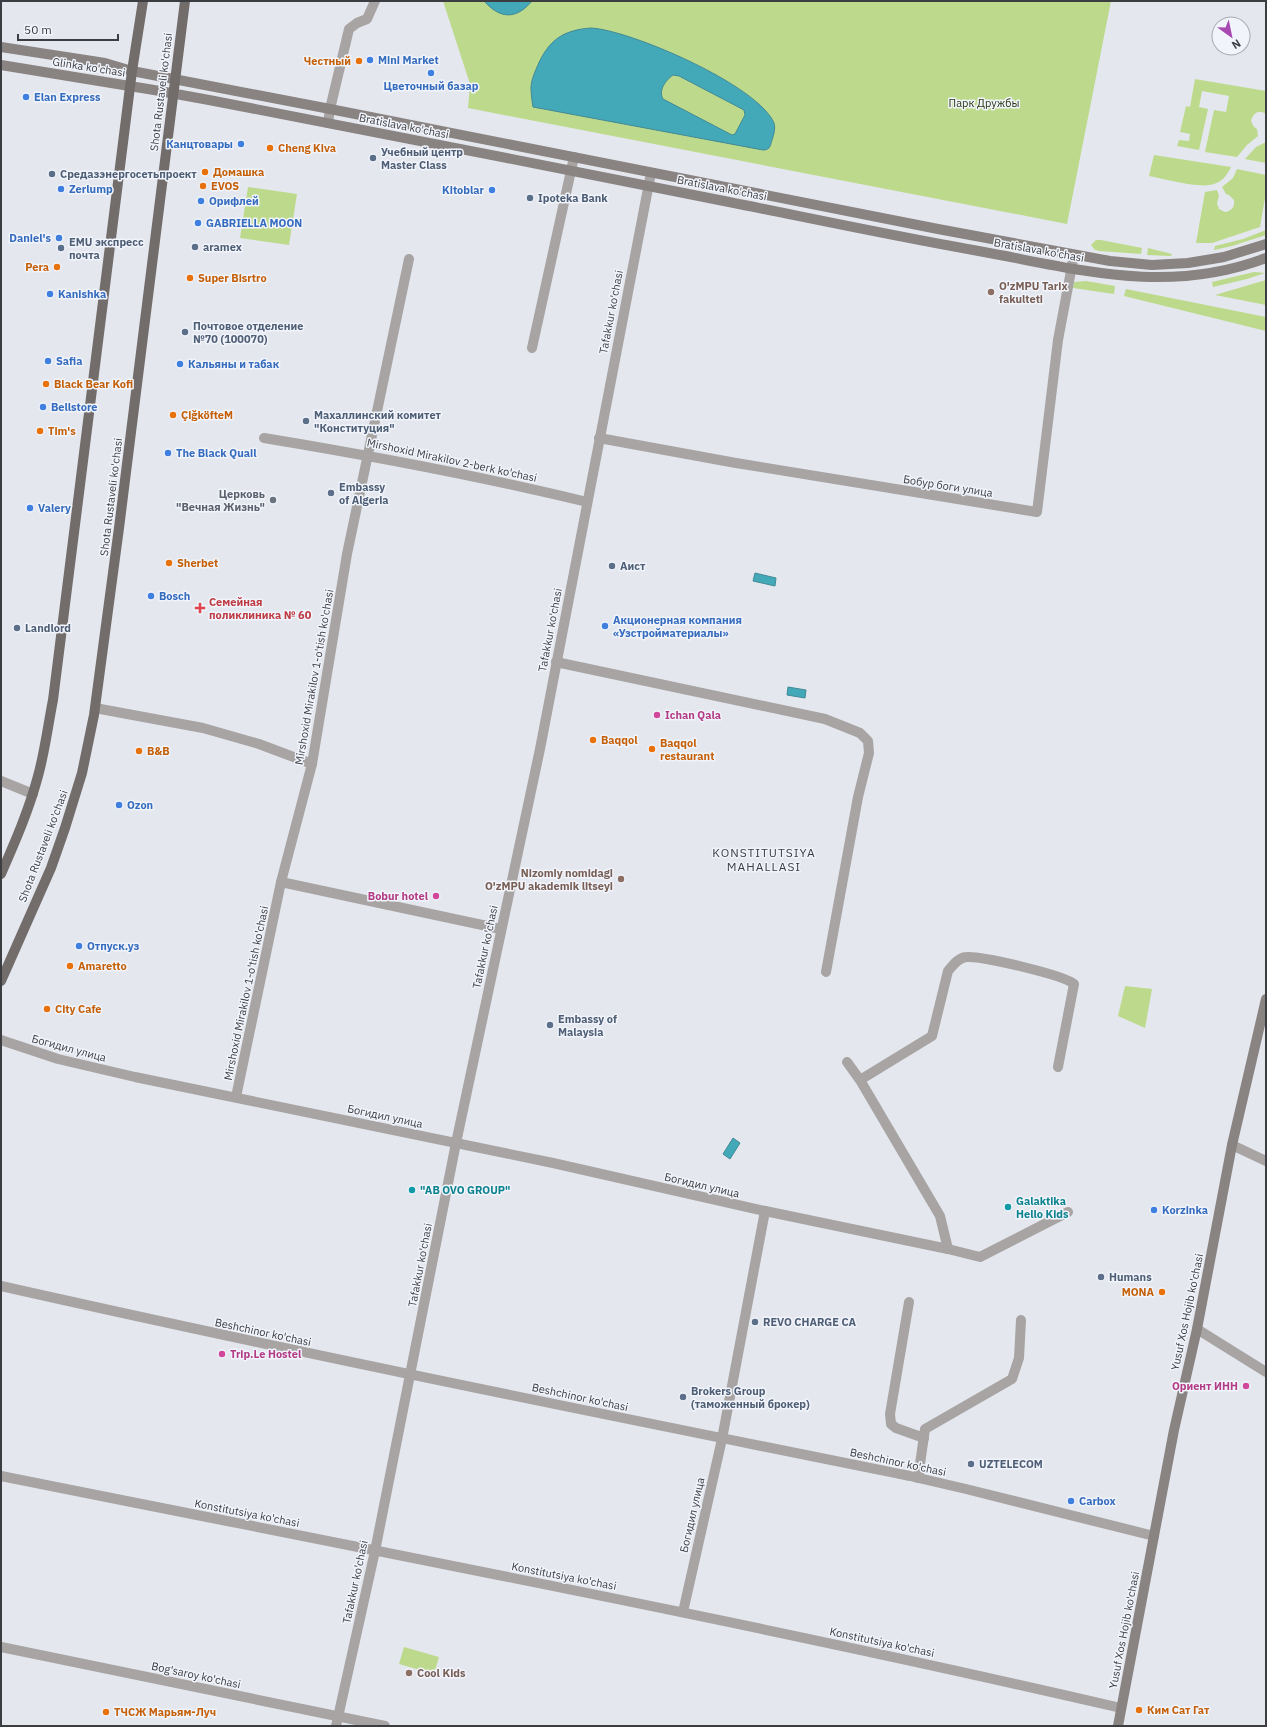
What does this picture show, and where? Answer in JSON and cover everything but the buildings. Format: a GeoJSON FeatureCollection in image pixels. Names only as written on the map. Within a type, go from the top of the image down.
{"type":"FeatureCollection","features":[{"type":"Feature","properties":{"kind":"main road"},"geometry":{"type":"LineString","coordinates":[[1,874],[27,813],[33,794],[43,757],[53,700],[130,86],[143,1]]}},
{"type":"Feature","properties":{"kind":"main road","name":"Shota Rustaveli ko'chasi"},"geometry":{"type":"LineString","coordinates":[[1,982],[51,868],[65,828],[82,773],[95,708],[119,528],[184,1]]}},
{"type":"Feature","properties":{"kind":"main road","name":"Glinka ko'chasi"},"geometry":{"type":"LineString","coordinates":[[1,47],[106,63],[132,71],[175,79]]}},
{"type":"Feature","properties":{"kind":"main road","name":"Glinka ko'chasi"},"geometry":{"type":"LineString","coordinates":[[1,65],[173,94]]}},
{"type":"Feature","properties":{"kind":"main road","name":"Bratislava ko'chasi"},"geometry":{"type":"LineString","coordinates":[[175,79],[1074,255],[1131,264],[1171,265],[1224,257],[1266,244]]}},
{"type":"Feature","properties":{"kind":"main road","name":"Bratislava ko'chasi"},"geometry":{"type":"LineString","coordinates":[[173,94],[328,123],[934,244],[1124,276],[1174,278],[1218,272],[1266,258]]}},
{"type":"Feature","properties":{"kind":"main road","name":"Yusuf Xos Hojib ko'chasi"},"geometry":{"type":"LineString","coordinates":[[1118,1726],[1174,1430],[1197,1328],[1232,1145],[1263,1023],[1266,999]]}},
{"type":"Feature","properties":{"kind":"street"},"geometry":{"type":"LineString","coordinates":[[328,123],[349,29],[357,23],[368,19],[375,1]]}},
{"type":"Feature","properties":{"kind":"street"},"geometry":{"type":"LineString","coordinates":[[532,348],[574,157]]}},
{"type":"Feature","properties":{"kind":"street","name":"Tafakkur ko'chasi"},"geometry":{"type":"LineString","coordinates":[[337,1721],[375,1551],[456,1142],[540,749],[651,172]]}},
{"type":"Feature","properties":{"kind":"street","name":"Бобур боги улица"},"geometry":{"type":"LineString","coordinates":[[599,438],[736,464],[1037,512],[1058,340],[1074,255]]}},
{"type":"Feature","properties":{"kind":"street","name":"Mirshoxid Mirakilov 1-o'tish ko'chasi"},"geometry":{"type":"LineString","coordinates":[[236,1097],[281,882],[312,764],[347,554],[409,259]]}},
{"type":"Feature","properties":{"kind":"street","name":"Mirshoxid Mirakilov 2-berk ko'chasi"},"geometry":{"type":"LineString","coordinates":[[264,438],[367,455],[524,487],[587,502]]}},
{"type":"Feature","properties":{"kind":"street"},"geometry":{"type":"LineString","coordinates":[[556,662],[825,719],[860,733],[868,741],[869,753],[858,797],[826,972]]}},
{"type":"Feature","properties":{"kind":"street"},"geometry":{"type":"LineString","coordinates":[[95,708],[203,728],[259,744],[312,764]]}},
{"type":"Feature","properties":{"kind":"street"},"geometry":{"type":"LineString","coordinates":[[1,781],[33,794]]}},
{"type":"Feature","properties":{"kind":"street"},"geometry":{"type":"LineString","coordinates":[[281,882],[501,929]]}},
{"type":"Feature","properties":{"kind":"street"},"geometry":{"type":"LineString","coordinates":[[860,1080],[932,1036],[948,971],[954,962],[966,957],[1023,967],[1060,977],[1074,984],[1058,1067]]}},
{"type":"Feature","properties":{"kind":"street","name":"Богидил улица"},"geometry":{"type":"LineString","coordinates":[[1,1040],[58,1059],[136,1077],[456,1142],[980,1257],[1068,1212]]}},
{"type":"Feature","properties":{"kind":"street"},"geometry":{"type":"LineString","coordinates":[[847,1062],[860,1080],[940,1216],[948,1249]]}},
{"type":"Feature","properties":{"kind":"street"},"geometry":{"type":"LineString","coordinates":[[1232,1145],[1266,1161]]}},
{"type":"Feature","properties":{"kind":"street","name":"Богидил улица"},"geometry":{"type":"LineString","coordinates":[[683,1612],[722,1438],[765,1211]]}},
{"type":"Feature","properties":{"kind":"street","name":"Beshchinor ko'chasi"},"geometry":{"type":"LineString","coordinates":[[1,1286],[196,1330],[410,1375],[918,1478],[1154,1536]]}},
{"type":"Feature","properties":{"kind":"street"},"geometry":{"type":"LineString","coordinates":[[909,1302],[890,1414],[891,1424],[896,1428],[924,1438]]}},
{"type":"Feature","properties":{"kind":"street"},"geometry":{"type":"LineString","coordinates":[[918,1478],[925,1429],[1012,1380],[1019,1358],[1021,1320]]}},
{"type":"Feature","properties":{"kind":"street"},"geometry":{"type":"LineString","coordinates":[[1197,1328],[1266,1372]]}},
{"type":"Feature","properties":{"kind":"street","name":"Konstitutsiya ko'chasi"},"geometry":{"type":"LineString","coordinates":[[1,1476],[683,1612],[1121,1708]]}},
{"type":"Feature","properties":{"kind":"street","name":"Bog'saroy ko'chasi"},"geometry":{"type":"LineString","coordinates":[[1,1647],[337,1721],[385,1726]]}},
{"type":"Feature","properties":{"kind":"green space","name":"Парк Дружбы"},"geometry":{"type":"Polygon","coordinates":[[[443,1],[1111,1],[1067,224],[468,108],[470,84],[443,1]]]}},
{"type":"Feature","properties":{"kind":"green space"},"geometry":{"type":"Polygon","coordinates":[[[1195,79],[1266,91],[1266,114],[1259,112],[1253,116],[1251,121],[1257,129],[1258,136],[1247,145],[1237,157],[1205,152],[1214,110],[1226,112],[1229,96],[1202,91],[1199,107],[1208,109],[1199,150],[1177,146],[1179,140],[1189,141],[1190,134],[1180,132],[1186,106],[1190,107],[1195,79]]]}},
{"type":"Feature","properties":{"kind":"green space"},"geometry":{"type":"Polygon","coordinates":[[[1266,142],[1266,163],[1245,159],[1256,147],[1266,142]]]}},
{"type":"Feature","properties":{"kind":"green space"},"geometry":{"type":"Polygon","coordinates":[[[1154,155],[1231,167],[1228,173],[1217,183],[1208,185],[1192,184],[1149,176],[1154,155]]]}},
{"type":"Feature","properties":{"kind":"green space"},"geometry":{"type":"Polygon","coordinates":[[[1237,169],[1266,175],[1266,192],[1260,227],[1212,243],[1196,243],[1205,192],[1217,190],[1219,196],[1217,203],[1219,209],[1225,212],[1231,209],[1234,204],[1234,200],[1226,194],[1222,187],[1233,178],[1237,169]]]}},
{"type":"Feature","properties":{"kind":"green space"},"geometry":{"type":"Polygon","coordinates":[[[248,187],[297,194],[289,245],[240,238],[248,187]]]}},
{"type":"Feature","properties":{"kind":"green space"},"geometry":{"type":"Polygon","coordinates":[[[1266,230],[1266,235],[1214,250],[1215,246],[1243,239],[1266,230]]]}},
{"type":"Feature","properties":{"kind":"green space"},"geometry":{"type":"Polygon","coordinates":[[[1096,240],[1142,248],[1141,254],[1095,250],[1091,245],[1096,240]]]}},
{"type":"Feature","properties":{"kind":"green space"},"geometry":{"type":"Polygon","coordinates":[[[1148,248],[1172,254],[1171,256],[1147,255],[1148,248]]]}},
{"type":"Feature","properties":{"kind":"green space"},"geometry":{"type":"Polygon","coordinates":[[[1254,272],[1265,273],[1213,287],[1212,282],[1254,272]]]}},
{"type":"Feature","properties":{"kind":"green space"},"geometry":{"type":"Polygon","coordinates":[[[1266,280],[1266,305],[1215,295],[1266,280]]]}},
{"type":"Feature","properties":{"kind":"green space"},"geometry":{"type":"Polygon","coordinates":[[[1086,281],[1115,286],[1114,294],[1073,288],[1074,282],[1086,281]]]}},
{"type":"Feature","properties":{"kind":"green space"},"geometry":{"type":"Polygon","coordinates":[[[1126,289],[1266,317],[1266,331],[1124,296],[1126,289]]]}},
{"type":"Feature","properties":{"kind":"green space"},"geometry":{"type":"Polygon","coordinates":[[[1125,986],[1152,989],[1145,1028],[1118,1016],[1125,986]]]}},
{"type":"Feature","properties":{"kind":"green space"},"geometry":{"type":"Polygon","coordinates":[[[404,1647],[439,1657],[434,1674],[399,1664],[404,1647]]]}},
{"type":"Feature","properties":{"kind":"water"},"geometry":{"type":"Polygon","coordinates":[[[484,1],[532,1],[520,12],[508,15],[496,11],[484,1]]]}},
{"type":"Feature","properties":{"kind":"water"},"geometry":{"type":"Polygon","coordinates":[[[591,28],[609,31],[634,38],[691,62],[744,92],[763,108],[774,123],[775,128],[771,145],[767,149],[763,150],[533,107],[531,85],[541,58],[557,38],[572,31],[591,28]],[[673,75],[665,82],[661,92],[663,99],[732,135],[735,134],[745,115],[744,110],[679,76],[673,75]]]}},
{"type":"Feature","properties":{"kind":"water"},"geometry":{"type":"Polygon","coordinates":[[[755,573],[776,578],[775,586],[753,581],[755,573]]]}},
{"type":"Feature","properties":{"kind":"water"},"geometry":{"type":"Polygon","coordinates":[[[788,687],[806,690],[805,698],[787,695],[788,687]]]}},
{"type":"Feature","properties":{"kind":"water"},"geometry":{"type":"Polygon","coordinates":[[[733,1138],[740,1143],[730,1159],[723,1154],[733,1138]]]}},
{"type":"Feature","properties":{"kind":"place","name":"Mini Market"},"geometry":{"type":"Point","coordinates":[370,60]}},
{"type":"Feature","properties":{"kind":"place","name":"Честный"},"geometry":{"type":"Point","coordinates":[359,61]}},
{"type":"Feature","properties":{"kind":"place","name":"Цветочный базар"},"geometry":{"type":"Point","coordinates":[431,73]}},
{"type":"Feature","properties":{"kind":"place","name":"Elan Express"},"geometry":{"type":"Point","coordinates":[26,97]}},
{"type":"Feature","properties":{"kind":"place","name":"Канцтовары"},"geometry":{"type":"Point","coordinates":[241,144]}},
{"type":"Feature","properties":{"kind":"place","name":"Cheng Kiva"},"geometry":{"type":"Point","coordinates":[270,148]}},
{"type":"Feature","properties":{"kind":"place","name":"Учебный центр Master Class"},"geometry":{"type":"Point","coordinates":[373,158]}},
{"type":"Feature","properties":{"kind":"place","name":"Домашка"},"geometry":{"type":"Point","coordinates":[205,172]}},
{"type":"Feature","properties":{"kind":"place","name":"Средазэнергосетьпроект"},"geometry":{"type":"Point","coordinates":[52,174]}},
{"type":"Feature","properties":{"kind":"place","name":"EVOS"},"geometry":{"type":"Point","coordinates":[203,186]}},
{"type":"Feature","properties":{"kind":"place","name":"Zerlump"},"geometry":{"type":"Point","coordinates":[61,189]}},
{"type":"Feature","properties":{"kind":"place","name":"Kitoblar"},"geometry":{"type":"Point","coordinates":[492,190]}},
{"type":"Feature","properties":{"kind":"place","name":"Ipoteka Bank"},"geometry":{"type":"Point","coordinates":[530,198]}},
{"type":"Feature","properties":{"kind":"place","name":"Орифлей"},"geometry":{"type":"Point","coordinates":[201,201]}},
{"type":"Feature","properties":{"kind":"place","name":"GABRIELLA MOON"},"geometry":{"type":"Point","coordinates":[198,223]}},
{"type":"Feature","properties":{"kind":"place","name":"Daniel's"},"geometry":{"type":"Point","coordinates":[59,238]}},
{"type":"Feature","properties":{"kind":"place","name":"aramex"},"geometry":{"type":"Point","coordinates":[195,247]}},
{"type":"Feature","properties":{"kind":"place","name":"EMU экспресс почта"},"geometry":{"type":"Point","coordinates":[61,248]}},
{"type":"Feature","properties":{"kind":"place","name":"Pera"},"geometry":{"type":"Point","coordinates":[57,267]}},
{"type":"Feature","properties":{"kind":"place","name":"Super Bisrtro"},"geometry":{"type":"Point","coordinates":[190,278]}},
{"type":"Feature","properties":{"kind":"place","name":"O'zMPU Tarix fakulteti"},"geometry":{"type":"Point","coordinates":[991,292]}},
{"type":"Feature","properties":{"kind":"place","name":"Kanishka"},"geometry":{"type":"Point","coordinates":[50,294]}},
{"type":"Feature","properties":{"kind":"place","name":"Почтовое отделение №70 (100070)"},"geometry":{"type":"Point","coordinates":[185,332]}},
{"type":"Feature","properties":{"kind":"place","name":"Safia"},"geometry":{"type":"Point","coordinates":[48,361]}},
{"type":"Feature","properties":{"kind":"place","name":"Кальяны и табак"},"geometry":{"type":"Point","coordinates":[180,364]}},
{"type":"Feature","properties":{"kind":"place","name":"Black Bear Kofi"},"geometry":{"type":"Point","coordinates":[46,384]}},
{"type":"Feature","properties":{"kind":"place","name":"Bellstore"},"geometry":{"type":"Point","coordinates":[43,407]}},
{"type":"Feature","properties":{"kind":"place","name":"ÇiğköfteM"},"geometry":{"type":"Point","coordinates":[173,415]}},
{"type":"Feature","properties":{"kind":"place","name":"Махаллинский комитет \"Конституция\""},"geometry":{"type":"Point","coordinates":[306,421]}},
{"type":"Feature","properties":{"kind":"place","name":"Tim's"},"geometry":{"type":"Point","coordinates":[40,431]}},
{"type":"Feature","properties":{"kind":"place","name":"The Black Quail"},"geometry":{"type":"Point","coordinates":[168,453]}},
{"type":"Feature","properties":{"kind":"place","name":"Embassy of Algeria"},"geometry":{"type":"Point","coordinates":[331,493]}},
{"type":"Feature","properties":{"kind":"place","name":"Церковь \"Вечная Жизнь\""},"geometry":{"type":"Point","coordinates":[273,500]}},
{"type":"Feature","properties":{"kind":"place","name":"Valery"},"geometry":{"type":"Point","coordinates":[30,508]}},
{"type":"Feature","properties":{"kind":"place","name":"Sherbet"},"geometry":{"type":"Point","coordinates":[169,563]}},
{"type":"Feature","properties":{"kind":"place","name":"Аист"},"geometry":{"type":"Point","coordinates":[612,566]}},
{"type":"Feature","properties":{"kind":"place","name":"Bosch"},"geometry":{"type":"Point","coordinates":[151,596]}},
{"type":"Feature","properties":{"kind":"place","name":"Семейная поликлиника № 60"},"geometry":{"type":"Point","coordinates":[200,608]}},
{"type":"Feature","properties":{"kind":"place","name":"Акционерная компания «Узстройматериалы»"},"geometry":{"type":"Point","coordinates":[605,626]}},
{"type":"Feature","properties":{"kind":"place","name":"Landlord"},"geometry":{"type":"Point","coordinates":[17,628]}},
{"type":"Feature","properties":{"kind":"place","name":"Ichan Qala"},"geometry":{"type":"Point","coordinates":[657,715]}},
{"type":"Feature","properties":{"kind":"place","name":"Baqqol"},"geometry":{"type":"Point","coordinates":[593,740]}},
{"type":"Feature","properties":{"kind":"place","name":"Baqqol restaurant"},"geometry":{"type":"Point","coordinates":[652,749]}},
{"type":"Feature","properties":{"kind":"place","name":"B&B"},"geometry":{"type":"Point","coordinates":[139,751]}},
{"type":"Feature","properties":{"kind":"place","name":"Ozon"},"geometry":{"type":"Point","coordinates":[119,805]}},
{"type":"Feature","properties":{"kind":"place","name":"Nizomiy nomidagi O'zMPU akademik litseyi"},"geometry":{"type":"Point","coordinates":[621,879]}},
{"type":"Feature","properties":{"kind":"place","name":"Bobur hotel"},"geometry":{"type":"Point","coordinates":[436,896]}},
{"type":"Feature","properties":{"kind":"place","name":"Отпуск.уз"},"geometry":{"type":"Point","coordinates":[79,946]}},
{"type":"Feature","properties":{"kind":"place","name":"Amaretto"},"geometry":{"type":"Point","coordinates":[70,966]}},
{"type":"Feature","properties":{"kind":"place","name":"City Cafe"},"geometry":{"type":"Point","coordinates":[47,1009]}},
{"type":"Feature","properties":{"kind":"place","name":"Embassy of Malaysia"},"geometry":{"type":"Point","coordinates":[550,1025]}},
{"type":"Feature","properties":{"kind":"place","name":"\"AB OVO GROUP\""},"geometry":{"type":"Point","coordinates":[412,1190]}},
{"type":"Feature","properties":{"kind":"place","name":"Galaktika Hello Kids"},"geometry":{"type":"Point","coordinates":[1008,1207]}},
{"type":"Feature","properties":{"kind":"place","name":"Korzinka"},"geometry":{"type":"Point","coordinates":[1154,1210]}},
{"type":"Feature","properties":{"kind":"place","name":"Humans"},"geometry":{"type":"Point","coordinates":[1101,1277]}},
{"type":"Feature","properties":{"kind":"place","name":"MONA"},"geometry":{"type":"Point","coordinates":[1162,1292]}},
{"type":"Feature","properties":{"kind":"place","name":"REVO CHARGE CA"},"geometry":{"type":"Point","coordinates":[755,1322]}},
{"type":"Feature","properties":{"kind":"place","name":"Trip.Le Hostel"},"geometry":{"type":"Point","coordinates":[222,1354]}},
{"type":"Feature","properties":{"kind":"place","name":"Ориент ИНН"},"geometry":{"type":"Point","coordinates":[1246,1386]}},
{"type":"Feature","properties":{"kind":"place","name":"Brokers Group (таможенный брокер)"},"geometry":{"type":"Point","coordinates":[683,1397]}},
{"type":"Feature","properties":{"kind":"place","name":"UZTELECOM"},"geometry":{"type":"Point","coordinates":[971,1464]}},
{"type":"Feature","properties":{"kind":"place","name":"Carbox"},"geometry":{"type":"Point","coordinates":[1071,1501]}},
{"type":"Feature","properties":{"kind":"place","name":"Cool Kids"},"geometry":{"type":"Point","coordinates":[409,1673]}},
{"type":"Feature","properties":{"kind":"place","name":"Ким Сат Гат"},"geometry":{"type":"Point","coordinates":[1139,1710]}},
{"type":"Feature","properties":{"kind":"place","name":"ТЧСЖ Марьям-Луч"},"geometry":{"type":"Point","coordinates":[106,1712]}},
{"type":"Feature","properties":{"kind":"district","name":"KONSTITUTSIYA MAHALLASI"},"geometry":{"type":"Point","coordinates":[764,860]}}]}
